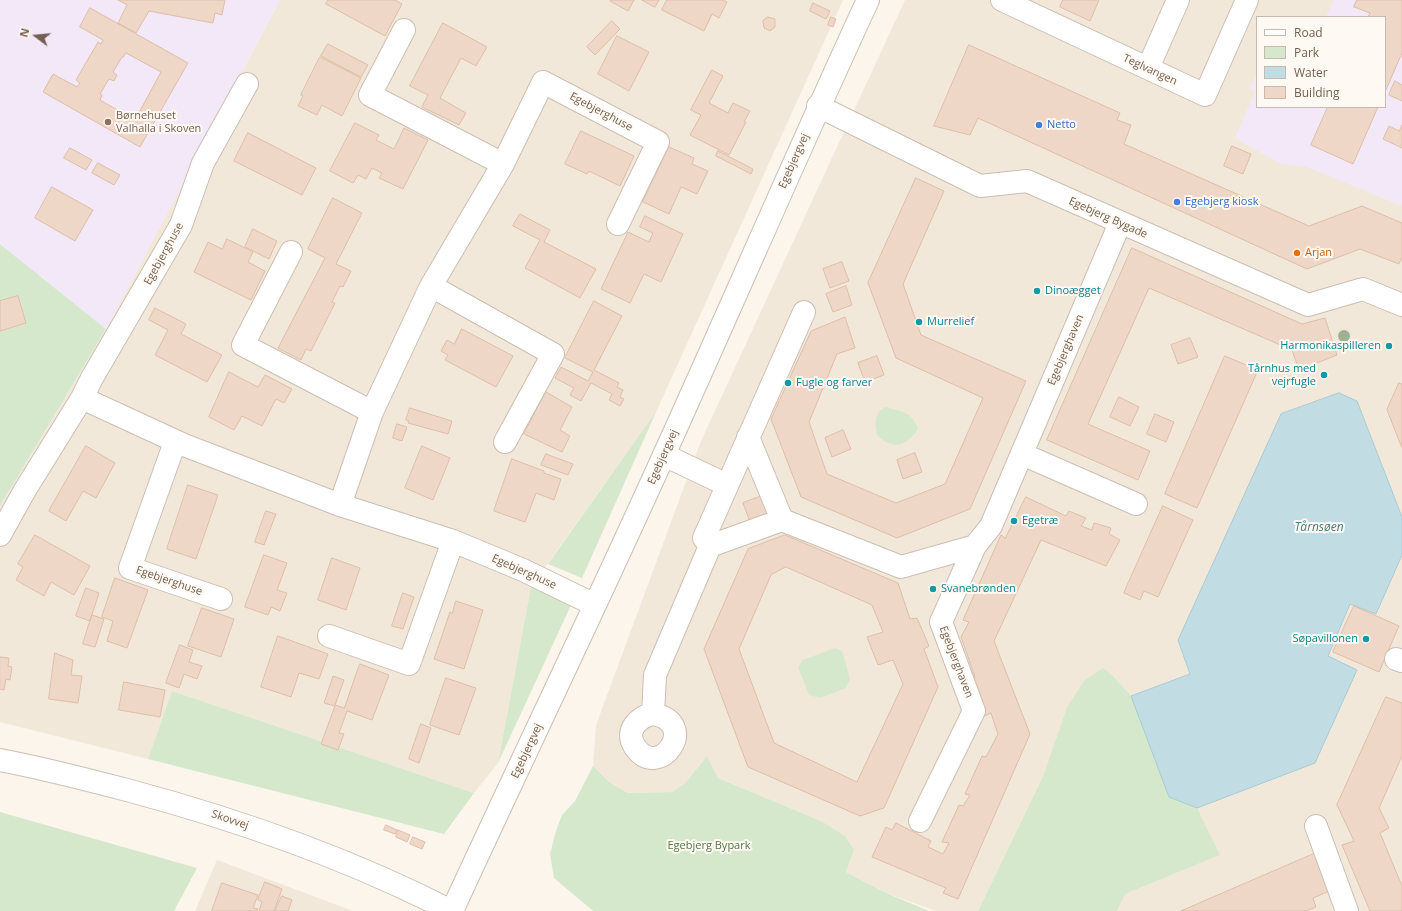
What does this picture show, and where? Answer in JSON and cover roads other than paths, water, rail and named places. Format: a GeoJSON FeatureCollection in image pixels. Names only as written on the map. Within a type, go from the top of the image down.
{"type":"FeatureCollection","features":[{"type":"Feature","properties":{"kind":"street","name":"Egebjergvej"},"geometry":{"type":"LineString","coordinates":[[451,911],[550,704],[664,455],[818,106],[868,0]]}},
{"type":"Feature","properties":{"kind":"street","name":"Teglvangen"},"geometry":{"type":"LineString","coordinates":[[1002,0],[1205,94],[1247,0]]}},
{"type":"Feature","properties":{"kind":"street"},"geometry":{"type":"LineString","coordinates":[[1148,68],[1178,0]]}},
{"type":"Feature","properties":{"kind":"street"},"geometry":{"type":"LineString","coordinates":[[404,30],[370,95],[503,164]]}},
{"type":"Feature","properties":{"kind":"street","name":"Egebjerghuse"},"geometry":{"type":"LineString","coordinates":[[340,505],[372,412],[431,286],[503,164],[543,82],[658,142],[618,224]]}},
{"type":"Feature","properties":{"kind":"street","name":"Egebjerghuse"},"geometry":{"type":"LineString","coordinates":[[0,535],[25,490],[82,398],[181,225],[203,163],[247,84]]}},
{"type":"Feature","properties":{"kind":"street","name":"Egebjerg Bygade"},"geometry":{"type":"LineString","coordinates":[[818,106],[980,186],[1027,181],[1308,305],[1363,289],[1402,305]]}},
{"type":"Feature","properties":{"kind":"street","name":"Egebjerghaven"},"geometry":{"type":"LineString","coordinates":[[920,821],[974,711],[940,622],[975,546],[991,526],[1120,223]]}},
{"type":"Feature","properties":{"kind":"street"},"geometry":{"type":"LineString","coordinates":[[291,252],[243,346],[372,412]]}},
{"type":"Feature","properties":{"kind":"street"},"geometry":{"type":"LineString","coordinates":[[431,286],[553,354],[505,442]]}},
{"type":"Feature","properties":{"kind":"street"},"geometry":{"type":"LineString","coordinates":[[710,546],[704,538],[804,312]]}},
{"type":"Feature","properties":{"kind":"street","name":"Egebjerghuse"},"geometry":{"type":"LineString","coordinates":[[82,398],[175,442],[340,505],[453,541],[523,570],[595,604]]}},
{"type":"Feature","properties":{"kind":"street"},"geometry":{"type":"LineString","coordinates":[[748,437],[782,520]]}},
{"type":"Feature","properties":{"kind":"street","name":"Egebjerghuse"},"geometry":{"type":"LineString","coordinates":[[175,442],[130,568],[221,599]]}},
{"type":"Feature","properties":{"kind":"street"},"geometry":{"type":"LineString","coordinates":[[1022,454],[1136,504]]}},
{"type":"Feature","properties":{"kind":"street"},"geometry":{"type":"LineString","coordinates":[[664,455],[727,485]]}},
{"type":"Feature","properties":{"kind":"street"},"geometry":{"type":"LineString","coordinates":[[653,714],[655,676],[710,546],[782,520],[901,567],[975,546]]}},
{"type":"Feature","properties":{"kind":"street"},"geometry":{"type":"LineString","coordinates":[[329,636],[409,664],[453,541]]}},
{"type":"Feature","properties":{"kind":"street","name":"Skovvej"},"geometry":{"type":"LineString","coordinates":[[0,760],[42,767],[202,810],[293,841],[361,868],[451,911]]}},
{"type":"Feature","properties":{"kind":"street"},"geometry":{"type":"LineString","coordinates":[[1316,826],[1347,911]]}},
{"type":"Feature","properties":{"kind":"water","name":"Tårnsøen"},"geometry":{"type":"Polygon","coordinates":[[[1339,393],[1357,401],[1402,517],[1402,555],[1376,614],[1350,604],[1328,656],[1357,670],[1315,763],[1197,808],[1169,797],[1131,696],[1190,674],[1178,640],[1281,414],[1339,393]]]}},
{"type":"Feature","properties":{"kind":"place","name":"Børnehuset Valhalla i Skoven"},"geometry":{"type":"Point","coordinates":[108,122]}},
{"type":"Feature","properties":{"kind":"place","name":"Netto"},"geometry":{"type":"Point","coordinates":[1039,125]}},
{"type":"Feature","properties":{"kind":"place","name":"Egebjerg kiosk"},"geometry":{"type":"Point","coordinates":[1177,202]}},
{"type":"Feature","properties":{"kind":"place","name":"Arjan"},"geometry":{"type":"Point","coordinates":[1297,253]}},
{"type":"Feature","properties":{"kind":"place","name":"Dinoægget"},"geometry":{"type":"Point","coordinates":[1037,291]}},
{"type":"Feature","properties":{"kind":"place","name":"Murrelief"},"geometry":{"type":"Point","coordinates":[919,322]}},
{"type":"Feature","properties":{"kind":"place","name":"Harmonikaspilleren"},"geometry":{"type":"Point","coordinates":[1389,346]}},
{"type":"Feature","properties":{"kind":"place","name":"Tårnhus med vejrfugle"},"geometry":{"type":"Point","coordinates":[1324,375]}},
{"type":"Feature","properties":{"kind":"place","name":"Fugle og farver"},"geometry":{"type":"Point","coordinates":[788,383]}},
{"type":"Feature","properties":{"kind":"place","name":"Egetræ"},"geometry":{"type":"Point","coordinates":[1014,521]}},
{"type":"Feature","properties":{"kind":"place","name":"Svanebrønden"},"geometry":{"type":"Point","coordinates":[933,589]}},
{"type":"Feature","properties":{"kind":"place","name":"Søpavillonen"},"geometry":{"type":"Point","coordinates":[1366,639]}},
{"type":"Feature","properties":{"kind":"park label","name":"Egebjerg Bypark"},"geometry":{"type":"Point","coordinates":[709,846]}}]}
